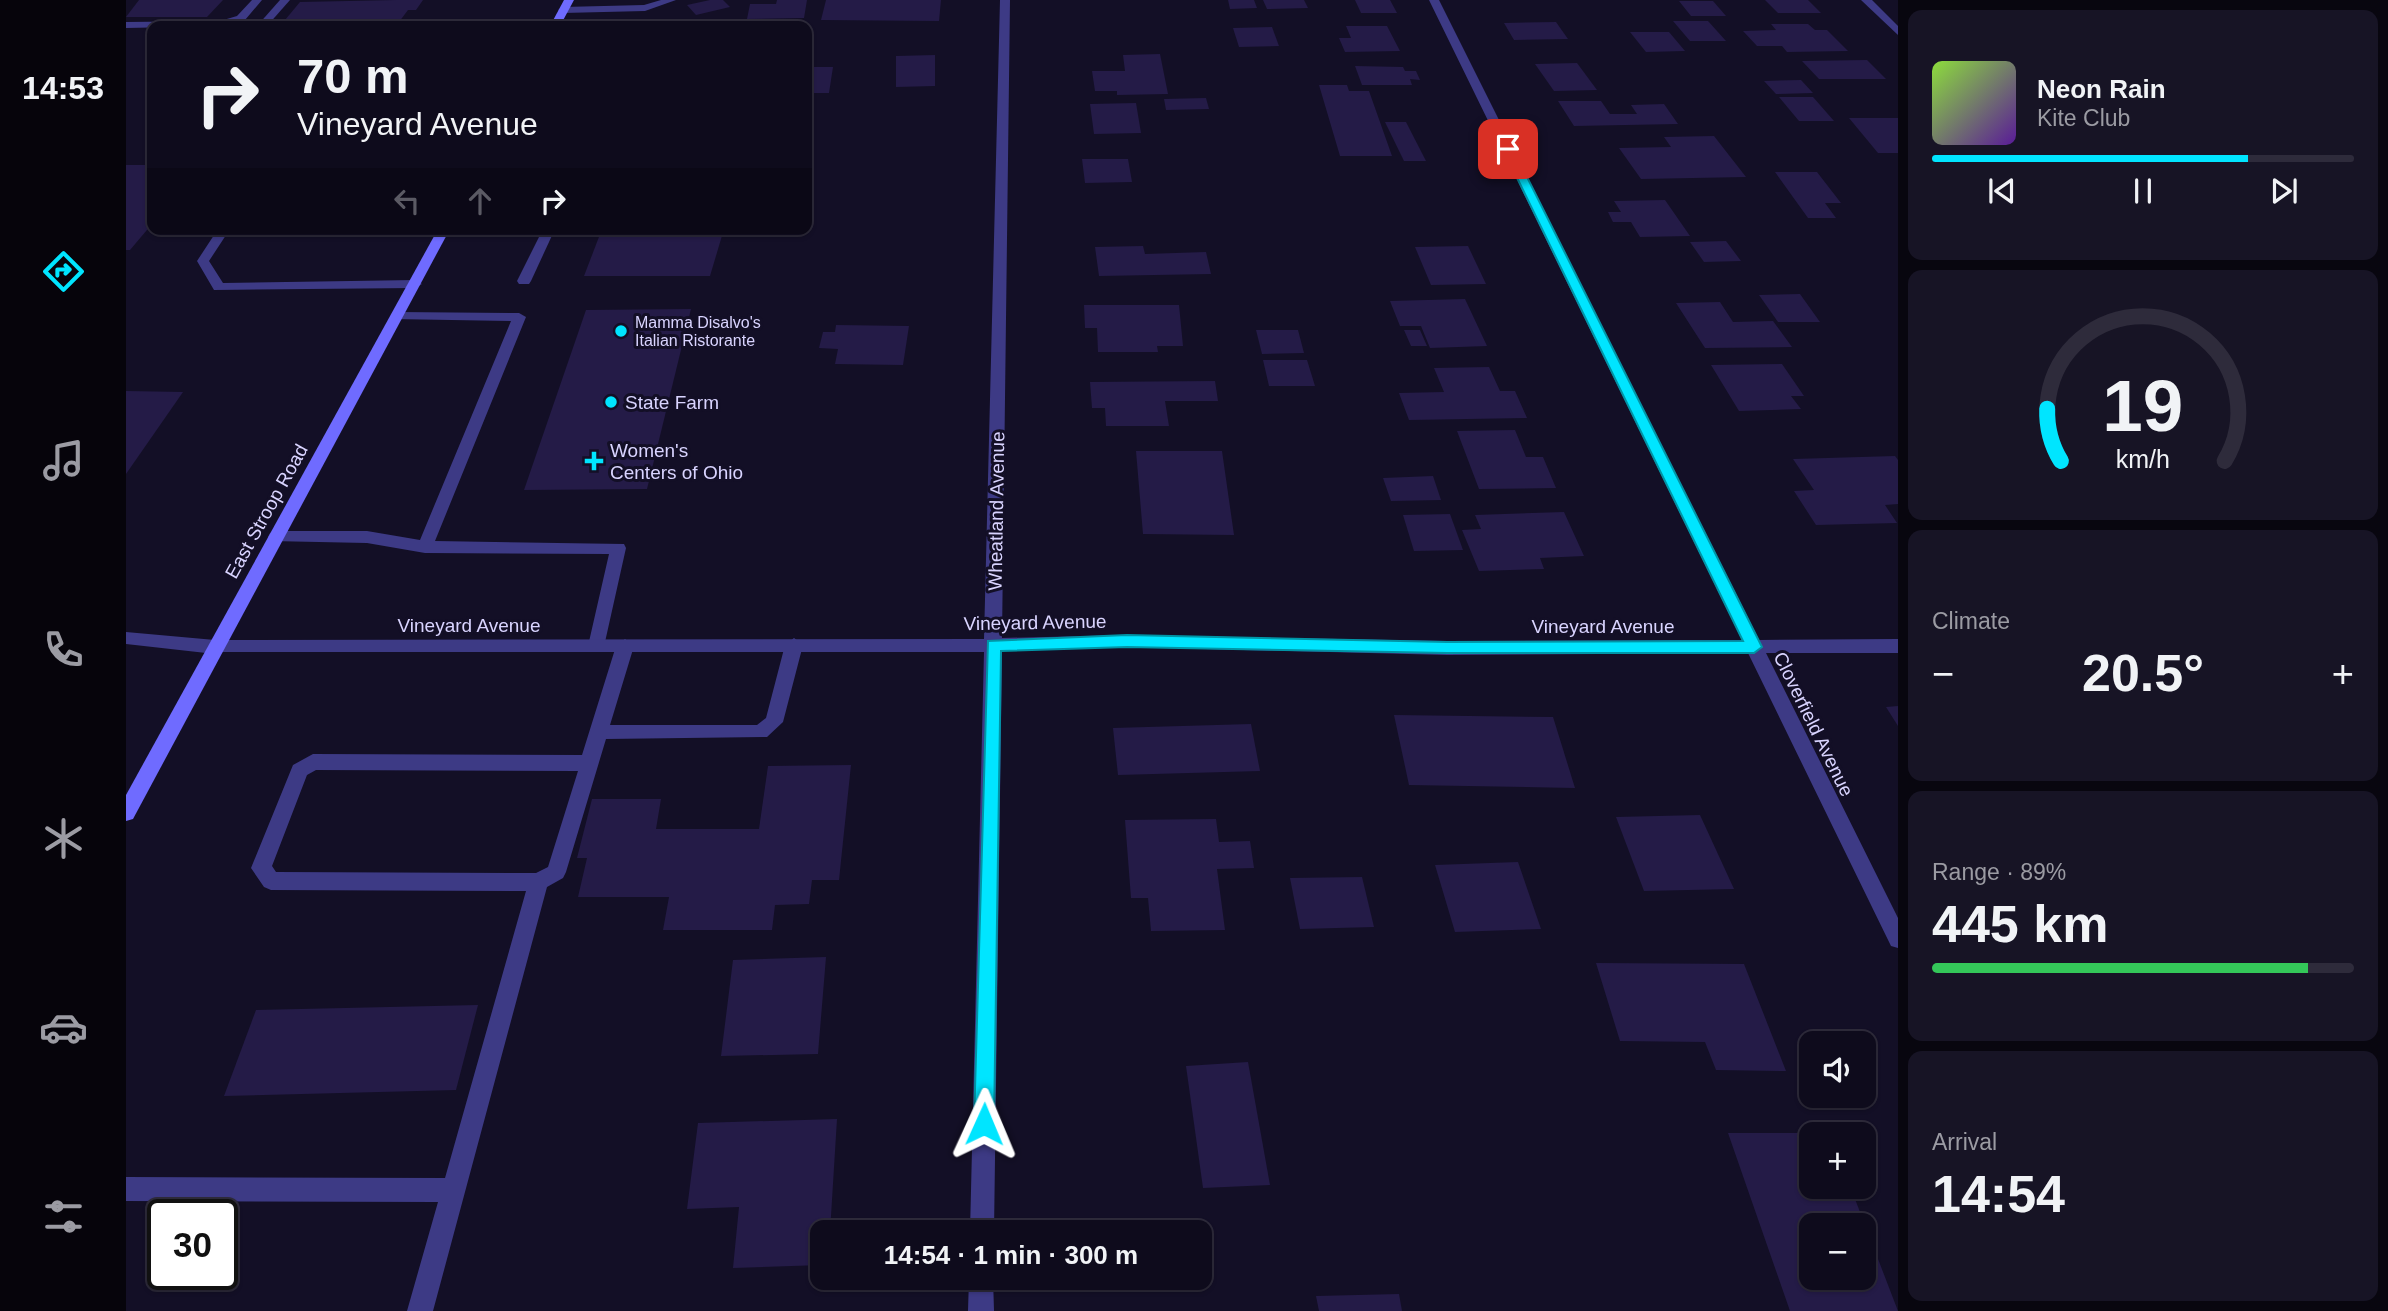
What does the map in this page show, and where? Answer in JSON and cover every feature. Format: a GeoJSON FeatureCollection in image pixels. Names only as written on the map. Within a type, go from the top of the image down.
{"type":"FeatureCollection","features":[{"type":"Feature","properties":{"kind":"main road"},"geometry":{"type":"LineString","coordinates":[[558,21],[566,5]]}},
{"type":"Feature","properties":{"kind":"main road","name":"East Stroop Road"},"geometry":{"type":"LineString","coordinates":[[126,813],[441,235]]}},
{"type":"Feature","properties":{"kind":"street"},"geometry":{"type":"LineString","coordinates":[[231,21],[241,18],[257,0]]}},
{"type":"Feature","properties":{"kind":"street"},"geometry":{"type":"LineString","coordinates":[[266,21],[285,0]]}},
{"type":"Feature","properties":{"kind":"street"},"geometry":{"type":"LineString","coordinates":[[566,5],[645,8],[671,0]]}},
{"type":"Feature","properties":{"kind":"street","name":"Wheatland Avenue"},"geometry":{"type":"LineString","coordinates":[[982,1220],[1005,0]]}},
{"type":"Feature","properties":{"kind":"street","name":"Cloverfield Avenue"},"geometry":{"type":"LineString","coordinates":[[1434,0],[1898,939]]}},
{"type":"Feature","properties":{"kind":"street"},"geometry":{"type":"LineString","coordinates":[[1866,0],[1898,32]]}},
{"type":"Feature","properties":{"kind":"street"},"geometry":{"type":"LineString","coordinates":[[126,25],[147,25]]}},
{"type":"Feature","properties":{"kind":"street"},"geometry":{"type":"LineString","coordinates":[[220,235],[203,261],[219,287],[415,284]]}},
{"type":"Feature","properties":{"kind":"street"},"geometry":{"type":"LineString","coordinates":[[524,281],[546,235]]}},
{"type":"Feature","properties":{"kind":"street"},"geometry":{"type":"LineString","coordinates":[[397,316],[519,317],[425,547]]}},
{"type":"Feature","properties":{"kind":"street"},"geometry":{"type":"LineString","coordinates":[[276,537],[367,537],[425,547],[618,548],[597,646]]}},
{"type":"Feature","properties":{"kind":"street","name":"Vineyard Avenue"},"geometry":{"type":"LineString","coordinates":[[126,638],[215,647],[993,645],[1127,641],[1447,648],[1898,646]]}},
{"type":"Feature","properties":{"kind":"street"},"geometry":{"type":"LineString","coordinates":[[599,732],[761,732],[774,722],[794,645]]}},
{"type":"Feature","properties":{"kind":"street"},"geometry":{"type":"LineString","coordinates":[[590,763],[313,762],[300,770],[261,868],[271,881],[538,882],[556,872],[590,763],[625,646]]}},
{"type":"Feature","properties":{"kind":"street"},"geometry":{"type":"LineString","coordinates":[[420,1311],[538,882]]}},
{"type":"Feature","properties":{"kind":"street"},"geometry":{"type":"LineString","coordinates":[[126,1189],[453,1190]]}},
{"type":"Feature","properties":{"kind":"street"},"geometry":{"type":"LineString","coordinates":[[981,1290],[981,1311]]}},
{"type":"Feature","properties":{"kind":"building"},"geometry":{"type":"Polygon","coordinates":[[[139,0],[223,0],[207,17],[126,17],[139,0]]]}},
{"type":"Feature","properties":{"kind":"building"},"geometry":{"type":"Polygon","coordinates":[[[423,0],[416,10],[408,10],[400,21],[284,21],[300,2],[423,0]]]}},
{"type":"Feature","properties":{"kind":"building"},"geometry":{"type":"Polygon","coordinates":[[[723,0],[730,7],[696,15],[687,5],[723,0]]]}},
{"type":"Feature","properties":{"kind":"building"},"geometry":{"type":"Polygon","coordinates":[[[777,0],[807,0],[804,18],[747,19],[750,4],[776,4],[777,0]]]}},
{"type":"Feature","properties":{"kind":"building"},"geometry":{"type":"Polygon","coordinates":[[[826,0],[941,0],[939,21],[821,20],[826,0]]]}},
{"type":"Feature","properties":{"kind":"building"},"geometry":{"type":"Polygon","coordinates":[[[1228,0],[1254,0],[1257,8],[1230,9],[1228,0]]]}},
{"type":"Feature","properties":{"kind":"building"},"geometry":{"type":"Polygon","coordinates":[[[1263,0],[1304,0],[1308,8],[1267,9],[1263,0]]]}},
{"type":"Feature","properties":{"kind":"building"},"geometry":{"type":"Polygon","coordinates":[[[1355,0],[1390,0],[1397,13],[1361,13],[1355,0]]]}},
{"type":"Feature","properties":{"kind":"building"},"geometry":{"type":"Polygon","coordinates":[[[1765,0],[1808,0],[1821,13],[1778,13],[1765,0]]]}},
{"type":"Feature","properties":{"kind":"building"},"geometry":{"type":"Polygon","coordinates":[[[1679,1],[1713,1],[1726,16],[1691,16],[1679,1]]]}},
{"type":"Feature","properties":{"kind":"building"},"geometry":{"type":"Polygon","coordinates":[[[1673,21],[1708,21],[1726,41],[1690,41],[1673,21]]]}},
{"type":"Feature","properties":{"kind":"building"},"geometry":{"type":"Polygon","coordinates":[[[1556,22],[1568,39],[1514,40],[1504,23],[1556,22]]]}},
{"type":"Feature","properties":{"kind":"building"},"geometry":{"type":"Polygon","coordinates":[[[1771,24],[1808,24],[1815,30],[1827,30],[1848,51],[1787,52],[1782,46],[1757,46],[1743,31],[1776,30],[1771,24]]]}},
{"type":"Feature","properties":{"kind":"building"},"geometry":{"type":"Polygon","coordinates":[[[1346,26],[1387,26],[1400,51],[1345,52],[1339,38],[1351,38],[1346,26]]]}},
{"type":"Feature","properties":{"kind":"building"},"geometry":{"type":"Polygon","coordinates":[[[1272,27],[1279,46],[1239,47],[1233,28],[1272,27]]]}},
{"type":"Feature","properties":{"kind":"building"},"geometry":{"type":"Polygon","coordinates":[[[1630,32],[1669,32],[1685,51],[1646,52],[1630,32]]]}},
{"type":"Feature","properties":{"kind":"building"},"geometry":{"type":"Polygon","coordinates":[[[1160,54],[1168,94],[1117,95],[1117,91],[1095,91],[1092,71],[1125,71],[1123,55],[1160,54]]]}},
{"type":"Feature","properties":{"kind":"building"},"geometry":{"type":"Polygon","coordinates":[[[935,55],[935,86],[896,87],[896,56],[935,55]]]}},
{"type":"Feature","properties":{"kind":"building"},"geometry":{"type":"Polygon","coordinates":[[[1867,60],[1886,79],[1819,79],[1802,61],[1867,60]]]}},
{"type":"Feature","properties":{"kind":"building"},"geometry":{"type":"Polygon","coordinates":[[[1577,63],[1597,90],[1554,91],[1535,64],[1577,63]]]}},
{"type":"Feature","properties":{"kind":"building"},"geometry":{"type":"Polygon","coordinates":[[[1355,66],[1403,67],[1405,71],[1416,71],[1420,80],[1410,79],[1412,85],[1362,85],[1355,66]]]}},
{"type":"Feature","properties":{"kind":"building"},"geometry":{"type":"Polygon","coordinates":[[[812,67],[833,67],[829,93],[812,93],[812,67]]]}},
{"type":"Feature","properties":{"kind":"building"},"geometry":{"type":"Polygon","coordinates":[[[1801,80],[1813,93],[1776,94],[1764,81],[1801,80]]]}},
{"type":"Feature","properties":{"kind":"building"},"geometry":{"type":"Polygon","coordinates":[[[1319,85],[1347,85],[1349,91],[1369,91],[1392,156],[1340,156],[1319,85]]]}},
{"type":"Feature","properties":{"kind":"building"},"geometry":{"type":"Polygon","coordinates":[[[1779,97],[1813,97],[1834,121],[1799,121],[1779,97]]]}},
{"type":"Feature","properties":{"kind":"building"},"geometry":{"type":"Polygon","coordinates":[[[1206,98],[1209,109],[1166,110],[1164,99],[1206,98]]]}},
{"type":"Feature","properties":{"kind":"building"},"geometry":{"type":"Polygon","coordinates":[[[1558,101],[1601,101],[1610,114],[1637,114],[1631,105],[1664,104],[1678,124],[1574,126],[1558,101]]]}},
{"type":"Feature","properties":{"kind":"building"},"geometry":{"type":"Polygon","coordinates":[[[1136,103],[1141,133],[1094,134],[1090,104],[1136,103]]]}},
{"type":"Feature","properties":{"kind":"building"},"geometry":{"type":"Polygon","coordinates":[[[1849,118],[1898,118],[1898,153],[1878,153],[1849,118]]]}},
{"type":"Feature","properties":{"kind":"building"},"geometry":{"type":"Polygon","coordinates":[[[1385,122],[1406,122],[1426,161],[1404,161],[1385,122]]]}},
{"type":"Feature","properties":{"kind":"building"},"geometry":{"type":"Polygon","coordinates":[[[1714,136],[1746,177],[1641,179],[1619,148],[1671,147],[1664,137],[1714,136]]]}},
{"type":"Feature","properties":{"kind":"building"},"geometry":{"type":"Polygon","coordinates":[[[1082,159],[1128,159],[1132,182],[1085,183],[1082,159]]]}},
{"type":"Feature","properties":{"kind":"building"},"geometry":{"type":"Polygon","coordinates":[[[126,165],[147,165],[147,230],[130,250],[126,250],[126,165]]]}},
{"type":"Feature","properties":{"kind":"building"},"geometry":{"type":"Polygon","coordinates":[[[1775,172],[1817,172],[1841,203],[1825,203],[1836,218],[1808,218],[1775,172]]]}},
{"type":"Feature","properties":{"kind":"building"},"geometry":{"type":"Polygon","coordinates":[[[1665,200],[1690,236],[1640,237],[1631,222],[1613,222],[1608,212],[1621,212],[1614,201],[1665,200]]]}},
{"type":"Feature","properties":{"kind":"building"},"geometry":{"type":"Polygon","coordinates":[[[600,235],[722,235],[710,276],[584,276],[600,235]]]}},
{"type":"Feature","properties":{"kind":"building"},"geometry":{"type":"Polygon","coordinates":[[[1726,241],[1741,261],[1704,262],[1690,242],[1726,241]]]}},
{"type":"Feature","properties":{"kind":"building"},"geometry":{"type":"Polygon","coordinates":[[[1143,246],[1145,254],[1206,252],[1211,274],[1099,276],[1095,247],[1143,246]]]}},
{"type":"Feature","properties":{"kind":"building"},"geometry":{"type":"Polygon","coordinates":[[[1468,246],[1486,284],[1431,285],[1415,247],[1468,246]]]}},
{"type":"Feature","properties":{"kind":"building"},"geometry":{"type":"Polygon","coordinates":[[[1800,294],[1820,322],[1778,322],[1759,295],[1800,294]]]}},
{"type":"Feature","properties":{"kind":"building"},"geometry":{"type":"Polygon","coordinates":[[[1465,299],[1487,346],[1430,348],[1421,326],[1400,326],[1390,301],[1465,299]]]}},
{"type":"Feature","properties":{"kind":"building"},"geometry":{"type":"Polygon","coordinates":[[[1720,302],[1733,322],[1773,321],[1792,347],[1705,348],[1676,303],[1720,302]]]}},
{"type":"Feature","properties":{"kind":"building"},"geometry":{"type":"Polygon","coordinates":[[[1084,305],[1179,305],[1183,346],[1157,346],[1158,352],[1098,352],[1097,328],[1085,328],[1084,305]]]}},
{"type":"Feature","properties":{"kind":"building"},"geometry":{"type":"Polygon","coordinates":[[[691,309],[647,489],[524,490],[586,310],[691,309]]]}},
{"type":"Feature","properties":{"kind":"building"},"geometry":{"type":"Polygon","coordinates":[[[836,325],[909,326],[903,365],[835,364],[838,349],[819,348],[823,332],[835,332],[836,325]]]}},
{"type":"Feature","properties":{"kind":"building"},"geometry":{"type":"Polygon","coordinates":[[[1256,330],[1298,330],[1304,353],[1262,354],[1256,330]]]}},
{"type":"Feature","properties":{"kind":"building"},"geometry":{"type":"Polygon","coordinates":[[[1404,330],[1420,330],[1427,346],[1411,346],[1404,330]]]}},
{"type":"Feature","properties":{"kind":"building"},"geometry":{"type":"Polygon","coordinates":[[[1263,360],[1307,360],[1315,386],[1269,386],[1263,360]]]}},
{"type":"Feature","properties":{"kind":"building"},"geometry":{"type":"Polygon","coordinates":[[[1782,364],[1804,396],[1791,396],[1801,409],[1739,411],[1711,365],[1782,364]]]}},
{"type":"Feature","properties":{"kind":"building"},"geometry":{"type":"Polygon","coordinates":[[[1489,367],[1500,391],[1515,391],[1527,418],[1409,420],[1399,393],[1444,392],[1434,368],[1489,367]]]}},
{"type":"Feature","properties":{"kind":"building"},"geometry":{"type":"Polygon","coordinates":[[[1215,381],[1218,401],[1165,401],[1169,426],[1106,426],[1105,408],[1092,408],[1090,382],[1215,381]]]}},
{"type":"Feature","properties":{"kind":"building"},"geometry":{"type":"Polygon","coordinates":[[[126,391],[183,392],[126,474],[126,391]]]}},
{"type":"Feature","properties":{"kind":"building"},"geometry":{"type":"Polygon","coordinates":[[[1515,430],[1526,457],[1543,457],[1556,488],[1479,489],[1457,431],[1515,430]]]}},
{"type":"Feature","properties":{"kind":"building"},"geometry":{"type":"Polygon","coordinates":[[[1136,451],[1222,451],[1234,535],[1143,534],[1136,451]]]}},
{"type":"Feature","properties":{"kind":"building"},"geometry":{"type":"Polygon","coordinates":[[[1895,456],[1898,460],[1898,504],[1885,505],[1897,523],[1816,525],[1794,491],[1814,490],[1793,459],[1895,456]]]}},
{"type":"Feature","properties":{"kind":"building"},"geometry":{"type":"Polygon","coordinates":[[[1433,476],[1441,500],[1391,501],[1383,478],[1433,476]]]}},
{"type":"Feature","properties":{"kind":"building"},"geometry":{"type":"Polygon","coordinates":[[[1564,512],[1584,556],[1540,558],[1544,569],[1479,571],[1462,530],[1481,529],[1475,515],[1564,512]]]}},
{"type":"Feature","properties":{"kind":"building"},"geometry":{"type":"Polygon","coordinates":[[[1450,514],[1463,550],[1414,551],[1403,515],[1450,514]]]}},
{"type":"Feature","properties":{"kind":"building"},"geometry":{"type":"Polygon","coordinates":[[[1898,706],[1898,726],[1886,707],[1898,706]]]}},
{"type":"Feature","properties":{"kind":"building"},"geometry":{"type":"Polygon","coordinates":[[[1394,715],[1553,717],[1575,788],[1409,785],[1394,715]]]}},
{"type":"Feature","properties":{"kind":"building"},"geometry":{"type":"Polygon","coordinates":[[[1251,724],[1260,771],[1118,775],[1113,728],[1251,724]]]}},
{"type":"Feature","properties":{"kind":"building"},"geometry":{"type":"Polygon","coordinates":[[[851,765],[839,880],[812,880],[809,904],[775,905],[772,930],[663,930],[669,897],[578,897],[587,858],[577,858],[592,799],[661,799],[656,829],[759,829],[768,766],[851,765]]]}},
{"type":"Feature","properties":{"kind":"building"},"geometry":{"type":"Polygon","coordinates":[[[1700,815],[1734,889],[1644,891],[1616,817],[1700,815]]]}},
{"type":"Feature","properties":{"kind":"building"},"geometry":{"type":"Polygon","coordinates":[[[1216,819],[1219,842],[1250,841],[1254,868],[1217,869],[1225,930],[1151,931],[1148,898],[1131,898],[1125,820],[1216,819]]]}},
{"type":"Feature","properties":{"kind":"building"},"geometry":{"type":"Polygon","coordinates":[[[1518,862],[1541,929],[1455,932],[1435,865],[1518,862]]]}},
{"type":"Feature","properties":{"kind":"building"},"geometry":{"type":"Polygon","coordinates":[[[1362,877],[1374,927],[1300,929],[1290,878],[1362,877]]]}},
{"type":"Feature","properties":{"kind":"building"},"geometry":{"type":"Polygon","coordinates":[[[826,957],[818,1054],[721,1056],[733,960],[826,957]]]}},
{"type":"Feature","properties":{"kind":"building"},"geometry":{"type":"Polygon","coordinates":[[[1596,963],[1744,964],[1786,1071],[1716,1070],[1705,1042],[1620,1041],[1596,963]]]}},
{"type":"Feature","properties":{"kind":"building"},"geometry":{"type":"Polygon","coordinates":[[[478,1005],[456,1090],[224,1096],[256,1010],[478,1005]]]}},
{"type":"Feature","properties":{"kind":"building"},"geometry":{"type":"Polygon","coordinates":[[[1248,1062],[1270,1185],[1203,1188],[1186,1066],[1248,1062]]]}},
{"type":"Feature","properties":{"kind":"building"},"geometry":{"type":"Polygon","coordinates":[[[837,1119],[831,1220],[810,1220],[810,1265],[733,1268],[739,1207],[687,1209],[698,1123],[837,1119]]]}},
{"type":"Feature","properties":{"kind":"building"},"geometry":{"type":"Polygon","coordinates":[[[1728,1133],[1799,1133],[1799,1199],[1855,1199],[1860,1213],[1799,1213],[1799,1290],[1876,1290],[1876,1254],[1898,1311],[1790,1311],[1728,1133]]]}},
{"type":"Feature","properties":{"kind":"building"},"geometry":{"type":"Polygon","coordinates":[[[1399,1294],[1402,1311],[1319,1311],[1316,1296],[1399,1294]]]}},
{"type":"Feature","properties":{"kind":"place","name":"Mamma Disalvo's Italian Ristorante"},"geometry":{"type":"Point","coordinates":[621,331]}},
{"type":"Feature","properties":{"kind":"place","name":"State Farm"},"geometry":{"type":"Point","coordinates":[611,402]}},
{"type":"Feature","properties":{"kind":"place","name":"Women's Centers of Ohio"},"geometry":{"type":"Point","coordinates":[594,461]}},
{"type":"Feature","properties":{"kind":"route"},"geometry":{"type":"LineString","coordinates":[[984,1124],[993,645],[1127,641],[1447,648],[1754,647],[1508,149]]}}]}
